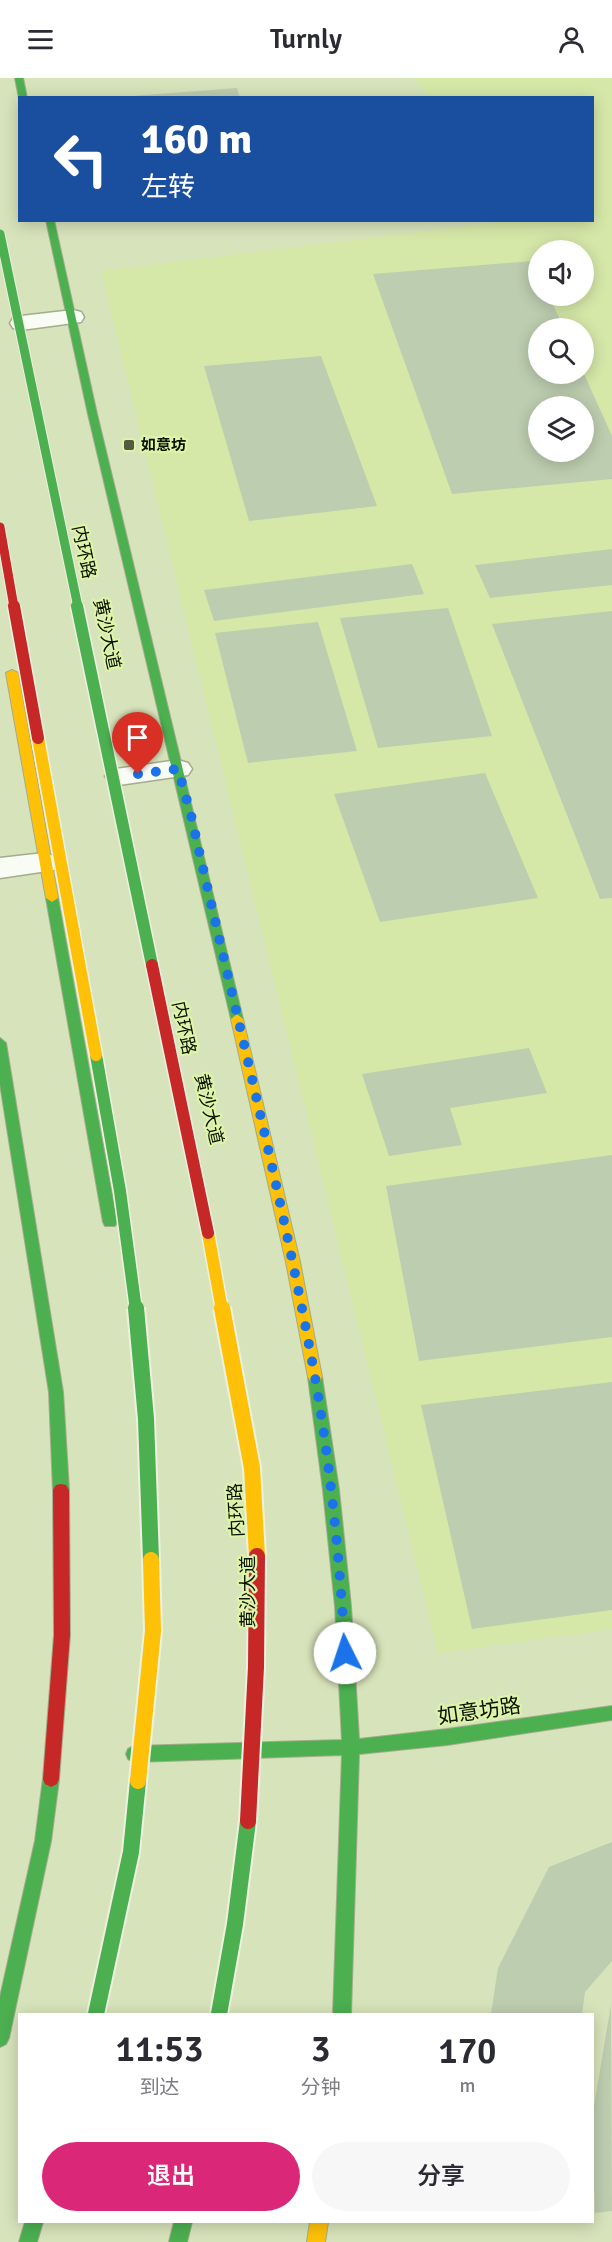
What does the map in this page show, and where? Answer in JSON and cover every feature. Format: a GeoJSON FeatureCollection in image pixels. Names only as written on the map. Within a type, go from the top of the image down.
{"type":"FeatureCollection","features":[{"type":"Feature","properties":{"kind":"main road"},"geometry":{"type":"LineString","coordinates":[[19,78],[23,96]]}},
{"type":"Feature","properties":{"kind":"main road"},"geometry":{"type":"LineString","coordinates":[[50,222],[98,439],[191,815],[291,1251],[316,1385],[333,1502],[351,1747],[347,1936],[342,2013]]}},
{"type":"Feature","properties":{"kind":"main road","name":"黄沙大道"},"geometry":{"type":"LineString","coordinates":[[0,223],[218,1228],[241,1347],[261,1482],[267,1568],[263,1750],[255,1838],[230,2013]]}},
{"type":"Feature","properties":{"kind":"main road","name":"内环路"},"geometry":{"type":"LineString","coordinates":[[0,234],[201,1196],[252,1468],[256,1560],[256,1655],[249,1803],[236,1924],[219,2013]]}},
{"type":"Feature","properties":{"kind":"main road"},"geometry":{"type":"LineString","coordinates":[[0,527],[114,1154],[138,1331],[146,1419],[153,1642],[130,1852],[96,2013]]}},
{"type":"Feature","properties":{"kind":"main road"},"geometry":{"type":"LineString","coordinates":[[0,602],[44,863],[117,1257],[145,1485],[145,1618],[134,1754],[123,1838],[86,2013]]}},
{"type":"Feature","properties":{"kind":"main road"},"geometry":{"type":"LineString","coordinates":[[0,1043],[56,1392],[63,1522],[59,1716],[43,1841],[0,2038]]}},
{"type":"Feature","properties":{"kind":"main road","name":"如意坊路"},"geometry":{"type":"LineString","coordinates":[[134,1754],[351,1747],[447,1737],[612,1713]]}},
{"type":"Feature","properties":{"kind":"main road"},"geometry":{"type":"LineString","coordinates":[[28,2242],[34,2223]]}},
{"type":"Feature","properties":{"kind":"main road"},"geometry":{"type":"LineString","coordinates":[[38,2242],[44,2223]]}},
{"type":"Feature","properties":{"kind":"main road"},"geometry":{"type":"LineString","coordinates":[[169,2242],[173,2223]]}},
{"type":"Feature","properties":{"kind":"main road"},"geometry":{"type":"LineString","coordinates":[[180,2242],[184,2223]]}},
{"type":"Feature","properties":{"kind":"main road"},"geometry":{"type":"LineString","coordinates":[[316,2242],[319,2223]]}},
{"type":"Feature","properties":{"kind":"street"},"geometry":{"type":"LineString","coordinates":[[21,323],[73,317]]}},
{"type":"Feature","properties":{"kind":"street"},"geometry":{"type":"LineString","coordinates":[[119,776],[178,769]]}},
{"type":"Feature","properties":{"kind":"street"},"geometry":{"type":"LineString","coordinates":[[0,868],[44,863]]}},
{"type":"Feature","properties":{"kind":"shaded area"},"geometry":{"type":"Polygon","coordinates":[[[413,78],[612,78],[612,1629],[438,1653],[101,271],[500,222],[594,222],[594,96],[429,96],[413,78]]]}},
{"type":"Feature","properties":{"kind":"building"},"geometry":{"type":"Polygon","coordinates":[[[237,88],[239,96],[132,96],[237,88]]]}},
{"type":"Feature","properties":{"kind":"building"},"geometry":{"type":"Polygon","coordinates":[[[528,261],[528,306],[554,306],[559,318],[528,318],[528,384],[589,384],[594,396],[528,396],[528,462],[594,462],[594,396],[612,436],[612,479],[452,494],[373,274],[528,261]]]}},
{"type":"Feature","properties":{"kind":"building"},"geometry":{"type":"Polygon","coordinates":[[[321,356],[377,506],[249,521],[204,366],[321,356]]]}},
{"type":"Feature","properties":{"kind":"building"},"geometry":{"type":"Polygon","coordinates":[[[612,549],[612,585],[490,598],[475,565],[612,549]]]}},
{"type":"Feature","properties":{"kind":"building"},"geometry":{"type":"Polygon","coordinates":[[[412,564],[424,594],[214,621],[204,590],[412,564]]]}},
{"type":"Feature","properties":{"kind":"building"},"geometry":{"type":"Polygon","coordinates":[[[448,608],[492,736],[378,748],[340,618],[448,608]]]}},
{"type":"Feature","properties":{"kind":"building"},"geometry":{"type":"Polygon","coordinates":[[[612,611],[612,898],[600,899],[492,624],[612,611]]]}},
{"type":"Feature","properties":{"kind":"building"},"geometry":{"type":"Polygon","coordinates":[[[318,622],[357,751],[248,763],[215,633],[318,622]]]}},
{"type":"Feature","properties":{"kind":"building"},"geometry":{"type":"Polygon","coordinates":[[[485,773],[538,898],[380,922],[334,794],[485,773]]]}},
{"type":"Feature","properties":{"kind":"building"},"geometry":{"type":"Polygon","coordinates":[[[529,1048],[547,1093],[450,1108],[462,1145],[389,1156],[362,1074],[529,1048]]]}},
{"type":"Feature","properties":{"kind":"building"},"geometry":{"type":"Polygon","coordinates":[[[612,1155],[612,1337],[419,1361],[386,1186],[612,1155]]]}},
{"type":"Feature","properties":{"kind":"building"},"geometry":{"type":"Polygon","coordinates":[[[612,1382],[612,1610],[472,1629],[421,1405],[612,1382]]]}},
{"type":"Feature","properties":{"kind":"building"},"geometry":{"type":"Polygon","coordinates":[[[612,1842],[612,1961],[585,1992],[582,2013],[491,2013],[498,1968],[549,1867],[612,1842]]]}},
{"type":"Feature","properties":{"kind":"building"},"geometry":{"type":"Polygon","coordinates":[[[611,2004],[612,2211],[595,2213],[594,2181],[594,2106],[611,2004]]]}},
{"type":"Feature","properties":{"kind":"traffic: fast"},"geometry":{"type":"LineString","coordinates":[[19,78],[23,96]]}},
{"type":"Feature","properties":{"kind":"traffic: fast"},"geometry":{"type":"LineString","coordinates":[[50,222],[92,414],[237,1019]]}},
{"type":"Feature","properties":{"kind":"traffic: fast"},"geometry":{"type":"LineString","coordinates":[[0,234],[152,965]]}},
{"type":"Feature","properties":{"kind":"traffic: fast"},"geometry":{"type":"LineString","coordinates":[[52,898],[110,1222]]}},
{"type":"Feature","properties":{"kind":"traffic: fast"},"geometry":{"type":"LineString","coordinates":[[0,1043],[56,1392],[61,1490]]}},
{"type":"Feature","properties":{"kind":"traffic: fast"},"geometry":{"type":"LineString","coordinates":[[96,1055],[120,1191],[143,1373],[151,1560]]}},
{"type":"Feature","properties":{"kind":"traffic: fast"},"geometry":{"type":"LineString","coordinates":[[315,1377],[331,1490],[343,1606],[351,1747],[342,2013]]}},
{"type":"Feature","properties":{"kind":"traffic: fast"},"geometry":{"type":"LineString","coordinates":[[134,1754],[351,1747],[447,1737],[612,1713]]}},
{"type":"Feature","properties":{"kind":"traffic: fast"},"geometry":{"type":"LineString","coordinates":[[0,2038],[43,1841],[51,1779]]}},
{"type":"Feature","properties":{"kind":"traffic: fast"},"geometry":{"type":"LineString","coordinates":[[96,2013],[131,1852],[138,1781]]}},
{"type":"Feature","properties":{"kind":"traffic: fast"},"geometry":{"type":"LineString","coordinates":[[219,2013],[235,1924],[248,1821]]}},
{"type":"Feature","properties":{"kind":"traffic: fast"},"geometry":{"type":"LineString","coordinates":[[28,2242],[34,2223]]}},
{"type":"Feature","properties":{"kind":"traffic: fast"},"geometry":{"type":"LineString","coordinates":[[178,2242],[183,2223]]}},
{"type":"Feature","properties":{"kind":"traffic: slow"},"geometry":{"type":"LineString","coordinates":[[12,673],[52,898]]}},
{"type":"Feature","properties":{"kind":"traffic: slow"},"geometry":{"type":"LineString","coordinates":[[38,738],[96,1055]]}},
{"type":"Feature","properties":{"kind":"traffic: slow"},"geometry":{"type":"LineString","coordinates":[[237,1019],[293,1262],[315,1377]]}},
{"type":"Feature","properties":{"kind":"traffic: slow"},"geometry":{"type":"LineString","coordinates":[[208,1233],[252,1468],[257,1556]]}},
{"type":"Feature","properties":{"kind":"traffic: slow"},"geometry":{"type":"LineString","coordinates":[[138,1781],[153,1631],[151,1560]]}},
{"type":"Feature","properties":{"kind":"traffic: slow"},"geometry":{"type":"LineString","coordinates":[[316,2242],[319,2223]]}},
{"type":"Feature","properties":{"kind":"traffic: jam"},"geometry":{"type":"LineString","coordinates":[[0,527],[38,738]]}},
{"type":"Feature","properties":{"kind":"traffic: jam"},"geometry":{"type":"LineString","coordinates":[[152,965],[208,1233]]}},
{"type":"Feature","properties":{"kind":"traffic: jam"},"geometry":{"type":"LineString","coordinates":[[51,1779],[62,1635],[61,1490]]}},
{"type":"Feature","properties":{"kind":"traffic: jam"},"geometry":{"type":"LineString","coordinates":[[248,1821],[256,1667],[257,1556]]}},
{"type":"Feature","properties":{"kind":"place","name":"如意坊"},"geometry":{"type":"Point","coordinates":[129,445]}},
{"type":"Feature","properties":{"kind":"route"},"geometry":{"type":"LineString","coordinates":[[138,774],[178,769],[191,815],[293,1262],[316,1385],[331,1490],[345,1653]]}}]}
